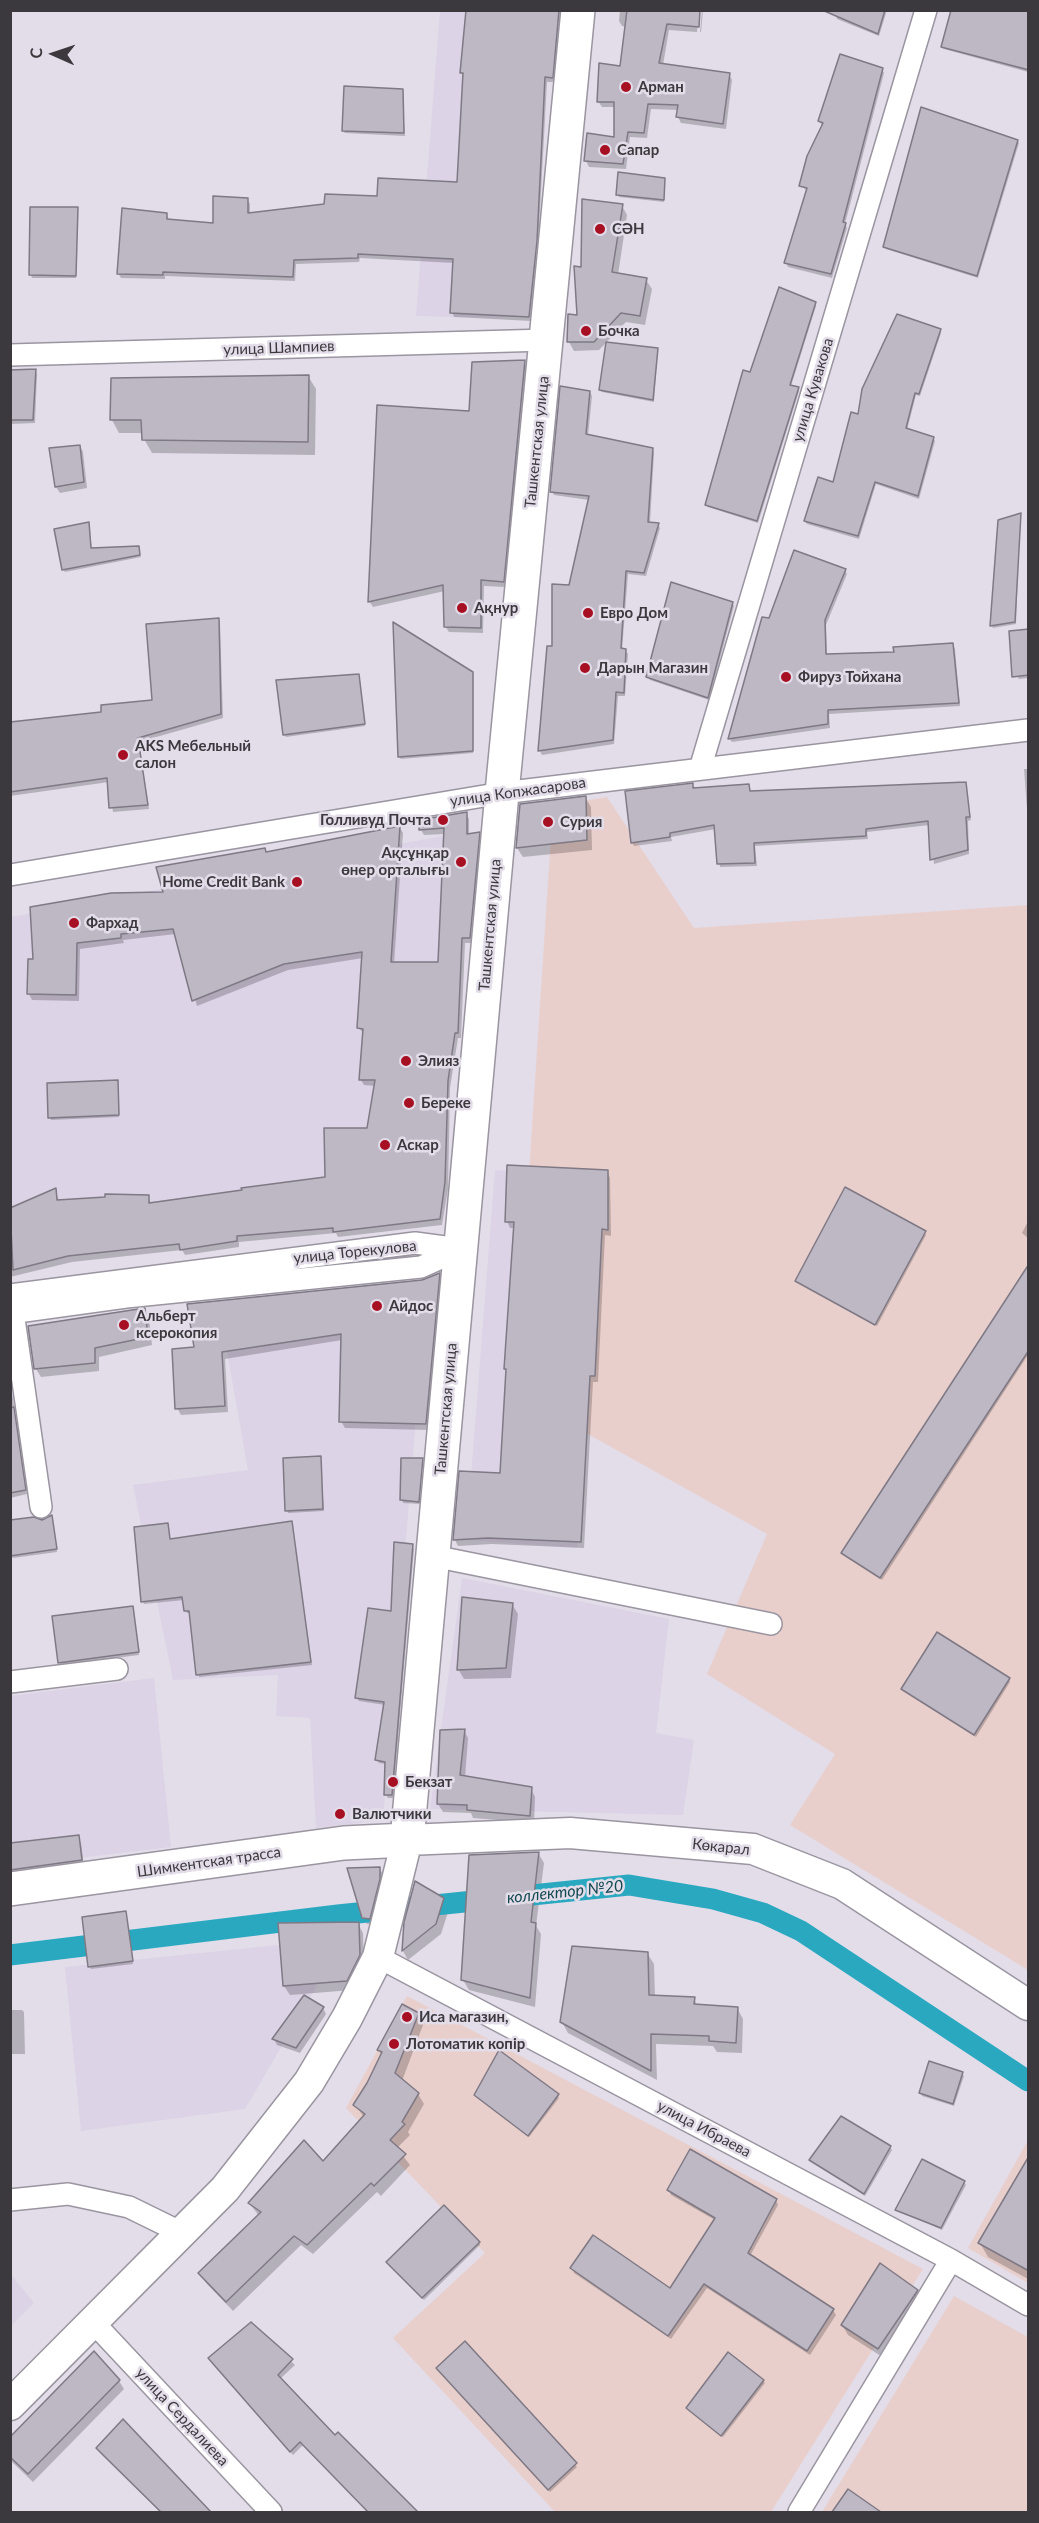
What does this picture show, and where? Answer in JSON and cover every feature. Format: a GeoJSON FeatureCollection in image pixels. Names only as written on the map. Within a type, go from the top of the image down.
{"type":"FeatureCollection","features":[{"type":"Feature","properties":{"kind":"main road","name":"Ташкентская улица"},"geometry":{"type":"LineString","coordinates":[[407,1840],[502,793],[578,10]]}},
{"type":"Feature","properties":{"kind":"main road","name":"Көкарал"},"geometry":{"type":"LineString","coordinates":[[407,1840],[570,1833],[753,1850],[842,1884],[1029,2005]]}},
{"type":"Feature","properties":{"kind":"main road","name":"Шимкентская трасса"},"geometry":{"type":"LineString","coordinates":[[10,1889],[344,1844],[407,1840]]}},
{"type":"Feature","properties":{"kind":"main road"},"geometry":{"type":"LineString","coordinates":[[10,2404],[225,2189],[309,2082],[347,2018],[378,1957],[407,1840]]}},
{"type":"Feature","properties":{"kind":"street","name":"улица Кувакова"},"geometry":{"type":"LineString","coordinates":[[700,769],[926,10]]}},
{"type":"Feature","properties":{"kind":"street","name":"улица Шампиев"},"geometry":{"type":"LineString","coordinates":[[10,355],[547,340]]}},
{"type":"Feature","properties":{"kind":"street","name":"улица Копжасарова"},"geometry":{"type":"LineString","coordinates":[[10,875],[502,793],[1029,730]]}},
{"type":"Feature","properties":{"kind":"street","name":"улица Торекулова"},"geometry":{"type":"LineString","coordinates":[[11,1307],[414,1243],[461,1249]]}},
{"type":"Feature","properties":{"kind":"street"},"geometry":{"type":"LineString","coordinates":[[11,1307],[41,1507]]}},
{"type":"Feature","properties":{"kind":"street"},"geometry":{"type":"LineString","coordinates":[[433,1556],[771,1624]]}},
{"type":"Feature","properties":{"kind":"street"},"geometry":{"type":"LineString","coordinates":[[10,1682],[117,1669]]}},
{"type":"Feature","properties":{"kind":"street","name":"улица Ибраева"},"geometry":{"type":"LineString","coordinates":[[378,1957],[951,2260],[1029,2305]]}},
{"type":"Feature","properties":{"kind":"street"},"geometry":{"type":"LineString","coordinates":[[10,2200],[68,2194],[129,2207],[182,2233]]}},
{"type":"Feature","properties":{"kind":"street"},"geometry":{"type":"LineString","coordinates":[[799,2512],[951,2260]]}},
{"type":"Feature","properties":{"kind":"street","name":"улица Сердалиева"},"geometry":{"type":"LineString","coordinates":[[93,2322],[271,2512]]}},
{"type":"Feature","properties":{"kind":"shaded area"},"geometry":{"type":"Polygon","coordinates":[[[440,11],[534,11],[503,318],[416,316],[440,11]]]}},
{"type":"Feature","properties":{"kind":"shaded area"},"geometry":{"type":"Polygon","coordinates":[[[607,797],[694,928],[1028,905],[1028,1970],[790,1825],[835,1754],[707,1674],[767,1534],[586,1433],[605,1179],[529,1173],[553,806],[607,797]]]}},
{"type":"Feature","properties":{"kind":"shaded area"},"geometry":{"type":"Polygon","coordinates":[[[453,834],[411,1209],[11,1258],[11,917],[453,834]]]}},
{"type":"Feature","properties":{"kind":"shaded area"},"geometry":{"type":"Polygon","coordinates":[[[495,1170],[605,1178],[577,1548],[466,1540],[495,1170]]]}},
{"type":"Feature","properties":{"kind":"shaded area"},"geometry":{"type":"Polygon","coordinates":[[[426,1294],[383,1820],[316,1828],[310,1718],[276,1716],[278,1675],[173,1680],[133,1485],[248,1470],[221,1318],[426,1294]]]}},
{"type":"Feature","properties":{"kind":"shaded area"},"geometry":{"type":"Polygon","coordinates":[[[462,1578],[669,1619],[656,1733],[694,1740],[683,1815],[430,1809],[462,1578]]]}},
{"type":"Feature","properties":{"kind":"shaded area"},"geometry":{"type":"Polygon","coordinates":[[[154,1678],[171,1847],[11,1866],[10,1696],[154,1678]]]}},
{"type":"Feature","properties":{"kind":"shaded area"},"geometry":{"type":"Polygon","coordinates":[[[336,1939],[318,1984],[245,2109],[81,2131],[65,1967],[336,1939]]]}},
{"type":"Feature","properties":{"kind":"shaded area"},"geometry":{"type":"Polygon","coordinates":[[[407,1996],[923,2269],[771,2512],[555,2512],[393,2338],[485,2253],[346,2108],[407,1996]]]}},
{"type":"Feature","properties":{"kind":"shaded area"},"geometry":{"type":"Polygon","coordinates":[[[1028,2140],[1028,2283],[968,2248],[1028,2140]]]}},
{"type":"Feature","properties":{"kind":"shaded area"},"geometry":{"type":"Polygon","coordinates":[[[11,2274],[34,2303],[10,2326],[11,2274]]]}},
{"type":"Feature","properties":{"kind":"shaded area"},"geometry":{"type":"Polygon","coordinates":[[[954,2296],[1028,2337],[1028,2512],[822,2512],[954,2296]]]}},
{"type":"Feature","properties":{"kind":"building"},"geometry":{"type":"Polygon","coordinates":[[[466,10],[559,10],[553,78],[545,77],[537,241],[529,317],[450,313],[453,259],[358,254],[358,258],[294,260],[293,277],[163,272],[163,275],[117,274],[122,208],[167,213],[167,219],[213,223],[213,196],[248,198],[248,213],[324,204],[325,194],[377,196],[378,178],[457,182],[463,73],[460,73],[466,10]]]}},
{"type":"Feature","properties":{"kind":"building"},"geometry":{"type":"Polygon","coordinates":[[[627,10],[700,10],[699,27],[667,24],[659,63],[730,73],[723,124],[676,117],[678,105],[648,104],[644,133],[628,132],[623,164],[584,161],[587,133],[614,137],[614,102],[597,102],[599,63],[620,66],[627,10]]]}},
{"type":"Feature","properties":{"kind":"building"},"geometry":{"type":"Polygon","coordinates":[[[822,10],[885,10],[878,34],[822,10]]]}},
{"type":"Feature","properties":{"kind":"building"},"geometry":{"type":"Polygon","coordinates":[[[951,10],[1029,10],[1029,70],[941,47],[951,10]]]}},
{"type":"Feature","properties":{"kind":"building"},"geometry":{"type":"Polygon","coordinates":[[[840,54],[883,68],[843,222],[846,223],[831,274],[784,263],[807,188],[799,186],[807,156],[823,123],[818,121],[840,54]]]}},
{"type":"Feature","properties":{"kind":"building"},"geometry":{"type":"Polygon","coordinates":[[[344,86],[403,89],[404,133],[342,131],[344,86]]]}},
{"type":"Feature","properties":{"kind":"building"},"geometry":{"type":"Polygon","coordinates":[[[921,107],[1018,140],[977,276],[883,247],[921,107]]]}},
{"type":"Feature","properties":{"kind":"building"},"geometry":{"type":"Polygon","coordinates":[[[618,172],[665,178],[664,200],[616,195],[618,172]]]}},
{"type":"Feature","properties":{"kind":"building"},"geometry":{"type":"Polygon","coordinates":[[[582,199],[623,204],[612,272],[647,278],[640,316],[621,313],[594,342],[567,342],[568,314],[577,315],[574,266],[581,267],[582,199]]]}},
{"type":"Feature","properties":{"kind":"building"},"geometry":{"type":"Polygon","coordinates":[[[30,207],[78,207],[76,276],[29,275],[30,207]]]}},
{"type":"Feature","properties":{"kind":"building"},"geometry":{"type":"Polygon","coordinates":[[[779,287],[816,302],[790,385],[799,387],[757,521],[705,505],[743,370],[750,372],[779,287]]]}},
{"type":"Feature","properties":{"kind":"building"},"geometry":{"type":"Polygon","coordinates":[[[897,314],[941,329],[919,394],[915,393],[906,428],[934,437],[918,496],[875,482],[858,536],[804,521],[818,477],[833,482],[851,412],[858,414],[862,389],[897,314]]]}},
{"type":"Feature","properties":{"kind":"building"},"geometry":{"type":"Polygon","coordinates":[[[606,342],[658,348],[653,400],[599,390],[606,342]]]}},
{"type":"Feature","properties":{"kind":"building"},"geometry":{"type":"Polygon","coordinates":[[[525,360],[504,582],[481,580],[481,628],[444,627],[443,585],[368,602],[377,405],[469,411],[472,362],[525,360]]]}},
{"type":"Feature","properties":{"kind":"building"},"geometry":{"type":"Polygon","coordinates":[[[36,369],[33,420],[10,420],[10,370],[36,369]]]}},
{"type":"Feature","properties":{"kind":"building"},"geometry":{"type":"Polygon","coordinates":[[[309,375],[308,442],[142,440],[141,420],[110,420],[111,378],[309,375]]]}},
{"type":"Feature","properties":{"kind":"building"},"geometry":{"type":"Polygon","coordinates":[[[560,386],[590,391],[586,434],[653,448],[648,522],[659,523],[644,573],[626,571],[621,648],[626,649],[624,693],[616,692],[613,740],[538,751],[547,646],[552,646],[552,584],[569,585],[589,496],[550,492],[560,386]]]}},
{"type":"Feature","properties":{"kind":"building"},"geometry":{"type":"Polygon","coordinates":[[[80,445],[84,482],[55,487],[49,448],[80,445]]]}},
{"type":"Feature","properties":{"kind":"building"},"geometry":{"type":"Polygon","coordinates":[[[1021,513],[1015,622],[990,626],[998,520],[1021,513]]]}},
{"type":"Feature","properties":{"kind":"building"},"geometry":{"type":"Polygon","coordinates":[[[89,522],[91,548],[139,546],[140,555],[62,570],[54,529],[89,522]]]}},
{"type":"Feature","properties":{"kind":"building"},"geometry":{"type":"Polygon","coordinates":[[[794,550],[846,569],[825,620],[826,654],[894,652],[893,647],[953,643],[959,703],[828,710],[828,724],[728,739],[762,617],[769,618],[794,550]]]}},
{"type":"Feature","properties":{"kind":"building"},"geometry":{"type":"Polygon","coordinates":[[[671,582],[733,602],[708,698],[646,677],[671,582]]]}},
{"type":"Feature","properties":{"kind":"building"},"geometry":{"type":"Polygon","coordinates":[[[219,618],[221,714],[138,738],[148,805],[109,808],[107,778],[10,792],[10,722],[101,712],[101,705],[152,700],[146,624],[219,618]]]}},
{"type":"Feature","properties":{"kind":"building"},"geometry":{"type":"Polygon","coordinates":[[[393,622],[473,672],[473,751],[398,757],[393,622]]]}},
{"type":"Feature","properties":{"kind":"building"},"geometry":{"type":"Polygon","coordinates":[[[1029,629],[1029,675],[1012,677],[1009,631],[1029,629]]]}},
{"type":"Feature","properties":{"kind":"building"},"geometry":{"type":"Polygon","coordinates":[[[359,674],[365,724],[283,735],[276,680],[359,674]]]}},
{"type":"Feature","properties":{"kind":"building"},"geometry":{"type":"Polygon","coordinates":[[[966,782],[970,817],[966,817],[968,850],[930,860],[928,821],[866,829],[866,836],[754,843],[755,863],[717,864],[714,825],[670,833],[670,837],[631,843],[625,791],[693,783],[693,788],[749,784],[750,791],[966,782]]]}},
{"type":"Feature","properties":{"kind":"building","name":"Сурия"},"geometry":{"type":"Polygon","coordinates":[[[586,796],[587,840],[516,848],[520,804],[586,796]]]}},
{"type":"Feature","properties":{"kind":"building"},"geometry":{"type":"Polygon","coordinates":[[[467,812],[467,834],[480,832],[470,938],[462,938],[458,1033],[455,1033],[448,1081],[445,1182],[440,1219],[333,1232],[333,1228],[237,1236],[237,1241],[180,1250],[179,1244],[68,1256],[13,1270],[10,1208],[56,1188],[57,1200],[105,1197],[105,1194],[149,1195],[149,1203],[325,1177],[324,1128],[367,1128],[375,1080],[359,1080],[363,1029],[357,1028],[362,952],[284,964],[192,1001],[173,929],[121,934],[121,938],[77,943],[76,995],[27,994],[28,959],[33,959],[30,907],[111,893],[163,892],[156,867],[265,848],[266,852],[400,826],[391,962],[438,962],[444,828],[419,830],[419,820],[467,812]]]}},
{"type":"Feature","properties":{"kind":"building"},"geometry":{"type":"Polygon","coordinates":[[[118,1080],[119,1115],[48,1118],[47,1083],[118,1080]]]}},
{"type":"Feature","properties":{"kind":"building"},"geometry":{"type":"Polygon","coordinates":[[[507,1165],[608,1170],[608,1230],[602,1229],[595,1376],[590,1376],[581,1542],[488,1538],[453,1540],[459,1471],[500,1473],[514,1222],[505,1222],[507,1165]]]}},
{"type":"Feature","properties":{"kind":"building"},"geometry":{"type":"Polygon","coordinates":[[[845,1187],[926,1231],[875,1325],[795,1281],[845,1187]]]}},
{"type":"Feature","properties":{"kind":"building"},"geometry":{"type":"Polygon","coordinates":[[[1029,1264],[1029,1350],[880,1578],[841,1553],[1029,1264]]]}},
{"type":"Feature","properties":{"kind":"building"},"geometry":{"type":"Polygon","coordinates":[[[440,1273],[426,1424],[339,1422],[341,1334],[222,1352],[225,1406],[175,1409],[172,1349],[194,1347],[187,1304],[422,1280],[440,1273]]]}},
{"type":"Feature","properties":{"kind":"building"},"geometry":{"type":"Polygon","coordinates":[[[145,1308],[148,1337],[95,1348],[95,1363],[34,1369],[28,1326],[145,1308]]]}},
{"type":"Feature","properties":{"kind":"building"},"geometry":{"type":"Polygon","coordinates":[[[14,1407],[26,1490],[10,1493],[10,1408],[14,1407]]]}},
{"type":"Feature","properties":{"kind":"building"},"geometry":{"type":"Polygon","coordinates":[[[321,1456],[323,1509],[285,1511],[283,1458],[321,1456]]]}},
{"type":"Feature","properties":{"kind":"building"},"geometry":{"type":"Polygon","coordinates":[[[401,1458],[423,1458],[419,1502],[400,1500],[401,1458]]]}},
{"type":"Feature","properties":{"kind":"building"},"geometry":{"type":"Polygon","coordinates":[[[52,1515],[57,1549],[10,1556],[10,1520],[34,1517],[42,1520],[52,1515]]]}},
{"type":"Feature","properties":{"kind":"building"},"geometry":{"type":"Polygon","coordinates":[[[292,1521],[311,1662],[196,1675],[189,1611],[184,1611],[182,1597],[141,1602],[134,1527],[168,1523],[170,1539],[292,1521]]]}},
{"type":"Feature","properties":{"kind":"building"},"geometry":{"type":"Polygon","coordinates":[[[394,1542],[413,1544],[392,1795],[384,1795],[385,1762],[375,1760],[384,1702],[355,1698],[368,1608],[391,1611],[394,1542]]]}},
{"type":"Feature","properties":{"kind":"building"},"geometry":{"type":"Polygon","coordinates":[[[462,1597],[513,1603],[506,1668],[457,1670],[462,1597]]]}},
{"type":"Feature","properties":{"kind":"building"},"geometry":{"type":"Polygon","coordinates":[[[133,1606],[139,1652],[58,1663],[52,1616],[133,1606]]]}},
{"type":"Feature","properties":{"kind":"building"},"geometry":{"type":"Polygon","coordinates":[[[937,1632],[1010,1678],[974,1735],[901,1689],[937,1632]]]}},
{"type":"Feature","properties":{"kind":"building"},"geometry":{"type":"Polygon","coordinates":[[[465,1729],[460,1775],[532,1787],[530,1816],[467,1810],[467,1805],[437,1804],[440,1730],[465,1729]]]}},
{"type":"Feature","properties":{"kind":"building"},"geometry":{"type":"Polygon","coordinates":[[[79,1835],[82,1860],[10,1870],[10,1843],[79,1835]]]}},
{"type":"Feature","properties":{"kind":"building"},"geometry":{"type":"Polygon","coordinates":[[[539,1852],[531,1922],[536,1923],[530,1998],[461,1980],[469,1855],[539,1852]]]}},
{"type":"Feature","properties":{"kind":"building"},"geometry":{"type":"Polygon","coordinates":[[[380,1867],[380,1879],[370,1919],[362,1918],[347,1868],[380,1867]]]}},
{"type":"Feature","properties":{"kind":"building"},"geometry":{"type":"Polygon","coordinates":[[[415,1881],[444,1898],[436,1924],[402,1951],[404,1922],[415,1881]]]}},
{"type":"Feature","properties":{"kind":"building"},"geometry":{"type":"Polygon","coordinates":[[[126,1911],[133,1961],[88,1967],[82,1917],[126,1911]]]}},
{"type":"Feature","properties":{"kind":"building"},"geometry":{"type":"Polygon","coordinates":[[[359,1922],[360,1955],[347,1981],[283,1986],[278,1923],[359,1922]]]}},
{"type":"Feature","properties":{"kind":"building"},"geometry":{"type":"Polygon","coordinates":[[[572,1946],[648,1952],[649,1995],[695,1997],[694,2004],[738,2007],[736,2043],[709,2041],[709,2036],[651,2034],[651,2071],[560,2022],[572,1946]]]}},
{"type":"Feature","properties":{"kind":"building"},"geometry":{"type":"Polygon","coordinates":[[[304,1995],[324,2007],[296,2048],[272,2039],[304,1995]]]}},
{"type":"Feature","properties":{"kind":"building"},"geometry":{"type":"Polygon","coordinates":[[[402,2004],[419,2013],[395,2073],[419,2093],[402,2122],[405,2124],[390,2140],[406,2154],[374,2186],[371,2183],[307,2245],[294,2236],[226,2302],[198,2273],[261,2212],[248,2203],[304,2140],[323,2161],[365,2114],[353,2105],[367,2083],[382,2052],[377,2050],[402,2004]]]}},
{"type":"Feature","properties":{"kind":"building"},"geometry":{"type":"Polygon","coordinates":[[[499,2050],[559,2094],[528,2136],[474,2095],[499,2050]]]}},
{"type":"Feature","properties":{"kind":"building"},"geometry":{"type":"Polygon","coordinates":[[[929,2061],[963,2072],[953,2104],[919,2093],[929,2061]]]}},
{"type":"Feature","properties":{"kind":"building"},"geometry":{"type":"Polygon","coordinates":[[[841,2116],[891,2146],[864,2194],[809,2160],[841,2116]]]}},
{"type":"Feature","properties":{"kind":"building"},"geometry":{"type":"Polygon","coordinates":[[[690,2149],[777,2199],[748,2253],[834,2309],[807,2351],[704,2284],[668,2336],[570,2268],[593,2235],[670,2288],[715,2218],[667,2190],[690,2149]]]}},
{"type":"Feature","properties":{"kind":"building"},"geometry":{"type":"Polygon","coordinates":[[[1029,2156],[1029,2271],[978,2243],[1029,2156]]]}},
{"type":"Feature","properties":{"kind":"building"},"geometry":{"type":"Polygon","coordinates":[[[922,2159],[965,2181],[941,2228],[895,2210],[922,2159]]]}},
{"type":"Feature","properties":{"kind":"building"},"geometry":{"type":"Polygon","coordinates":[[[444,2205],[480,2242],[422,2298],[386,2262],[444,2205]]]}},
{"type":"Feature","properties":{"kind":"building"},"geometry":{"type":"Polygon","coordinates":[[[880,2263],[918,2290],[878,2349],[841,2325],[880,2263]]]}},
{"type":"Feature","properties":{"kind":"building"},"geometry":{"type":"Polygon","coordinates":[[[251,2322],[293,2359],[278,2375],[335,2435],[338,2432],[418,2512],[368,2512],[300,2442],[290,2452],[208,2358],[251,2322]]]}},
{"type":"Feature","properties":{"kind":"building"},"geometry":{"type":"Polygon","coordinates":[[[465,2341],[577,2463],[548,2490],[436,2368],[465,2341]]]}},
{"type":"Feature","properties":{"kind":"building"},"geometry":{"type":"Polygon","coordinates":[[[94,2351],[120,2380],[28,2474],[10,2457],[10,2437],[94,2351]]]}},
{"type":"Feature","properties":{"kind":"building"},"geometry":{"type":"Polygon","coordinates":[[[728,2352],[764,2380],[721,2436],[686,2408],[728,2352]]]}},
{"type":"Feature","properties":{"kind":"building"},"geometry":{"type":"Polygon","coordinates":[[[123,2419],[211,2512],[161,2512],[96,2448],[123,2419]]]}},
{"type":"Feature","properties":{"kind":"building"},"geometry":{"type":"Polygon","coordinates":[[[848,2489],[881,2512],[832,2512],[848,2489]]]}},
{"type":"Feature","properties":{"kind":"waterway","name":"коллектор №20"},"geometry":{"type":"LineString","coordinates":[[10,1955],[338,1915],[629,1885],[713,1899],[763,1913],[801,1931],[1028,2081]]}},
{"type":"Feature","properties":{"kind":"place","name":"Арман"},"geometry":{"type":"Point","coordinates":[626,87]}},
{"type":"Feature","properties":{"kind":"place","name":"Сапар"},"geometry":{"type":"Point","coordinates":[605,150]}},
{"type":"Feature","properties":{"kind":"place","name":"СӘН"},"geometry":{"type":"Point","coordinates":[600,229]}},
{"type":"Feature","properties":{"kind":"place","name":"Бочка"},"geometry":{"type":"Point","coordinates":[586,331]}},
{"type":"Feature","properties":{"kind":"place","name":"Ақнур"},"geometry":{"type":"Point","coordinates":[462,608]}},
{"type":"Feature","properties":{"kind":"place","name":"Евро Дом"},"geometry":{"type":"Point","coordinates":[588,613]}},
{"type":"Feature","properties":{"kind":"place","name":"Дарын Магазин"},"geometry":{"type":"Point","coordinates":[585,668]}},
{"type":"Feature","properties":{"kind":"place","name":"Фируз Тойхана"},"geometry":{"type":"Point","coordinates":[786,677]}},
{"type":"Feature","properties":{"kind":"place","name":"AKS Мебельный салон"},"geometry":{"type":"Point","coordinates":[123,755]}},
{"type":"Feature","properties":{"kind":"place","name":"Голливуд Почта"},"geometry":{"type":"Point","coordinates":[443,820]}},
{"type":"Feature","properties":{"kind":"place","name":"Сурия"},"geometry":{"type":"Point","coordinates":[548,822]}},
{"type":"Feature","properties":{"kind":"place","name":"Ақсұнқар өнер орталығы"},"geometry":{"type":"Point","coordinates":[461,862]}},
{"type":"Feature","properties":{"kind":"place","name":"Home Credit Bank"},"geometry":{"type":"Point","coordinates":[297,882]}},
{"type":"Feature","properties":{"kind":"place","name":"Фархад"},"geometry":{"type":"Point","coordinates":[74,923]}},
{"type":"Feature","properties":{"kind":"place","name":"Элияз"},"geometry":{"type":"Point","coordinates":[406,1061]}},
{"type":"Feature","properties":{"kind":"place","name":"Береке"},"geometry":{"type":"Point","coordinates":[409,1103]}},
{"type":"Feature","properties":{"kind":"place","name":"Аскар"},"geometry":{"type":"Point","coordinates":[385,1145]}},
{"type":"Feature","properties":{"kind":"place","name":"Айдос"},"geometry":{"type":"Point","coordinates":[377,1306]}},
{"type":"Feature","properties":{"kind":"place","name":"Альберт ксерокопия"},"geometry":{"type":"Point","coordinates":[124,1325]}},
{"type":"Feature","properties":{"kind":"place","name":"Бекзат"},"geometry":{"type":"Point","coordinates":[393,1782]}},
{"type":"Feature","properties":{"kind":"place","name":"Валютчики"},"geometry":{"type":"Point","coordinates":[340,1814]}},
{"type":"Feature","properties":{"kind":"place","name":"Иса магазин,"},"geometry":{"type":"Point","coordinates":[407,2017]}},
{"type":"Feature","properties":{"kind":"place","name":"Лотоматик копір"},"geometry":{"type":"Point","coordinates":[394,2044]}}]}
